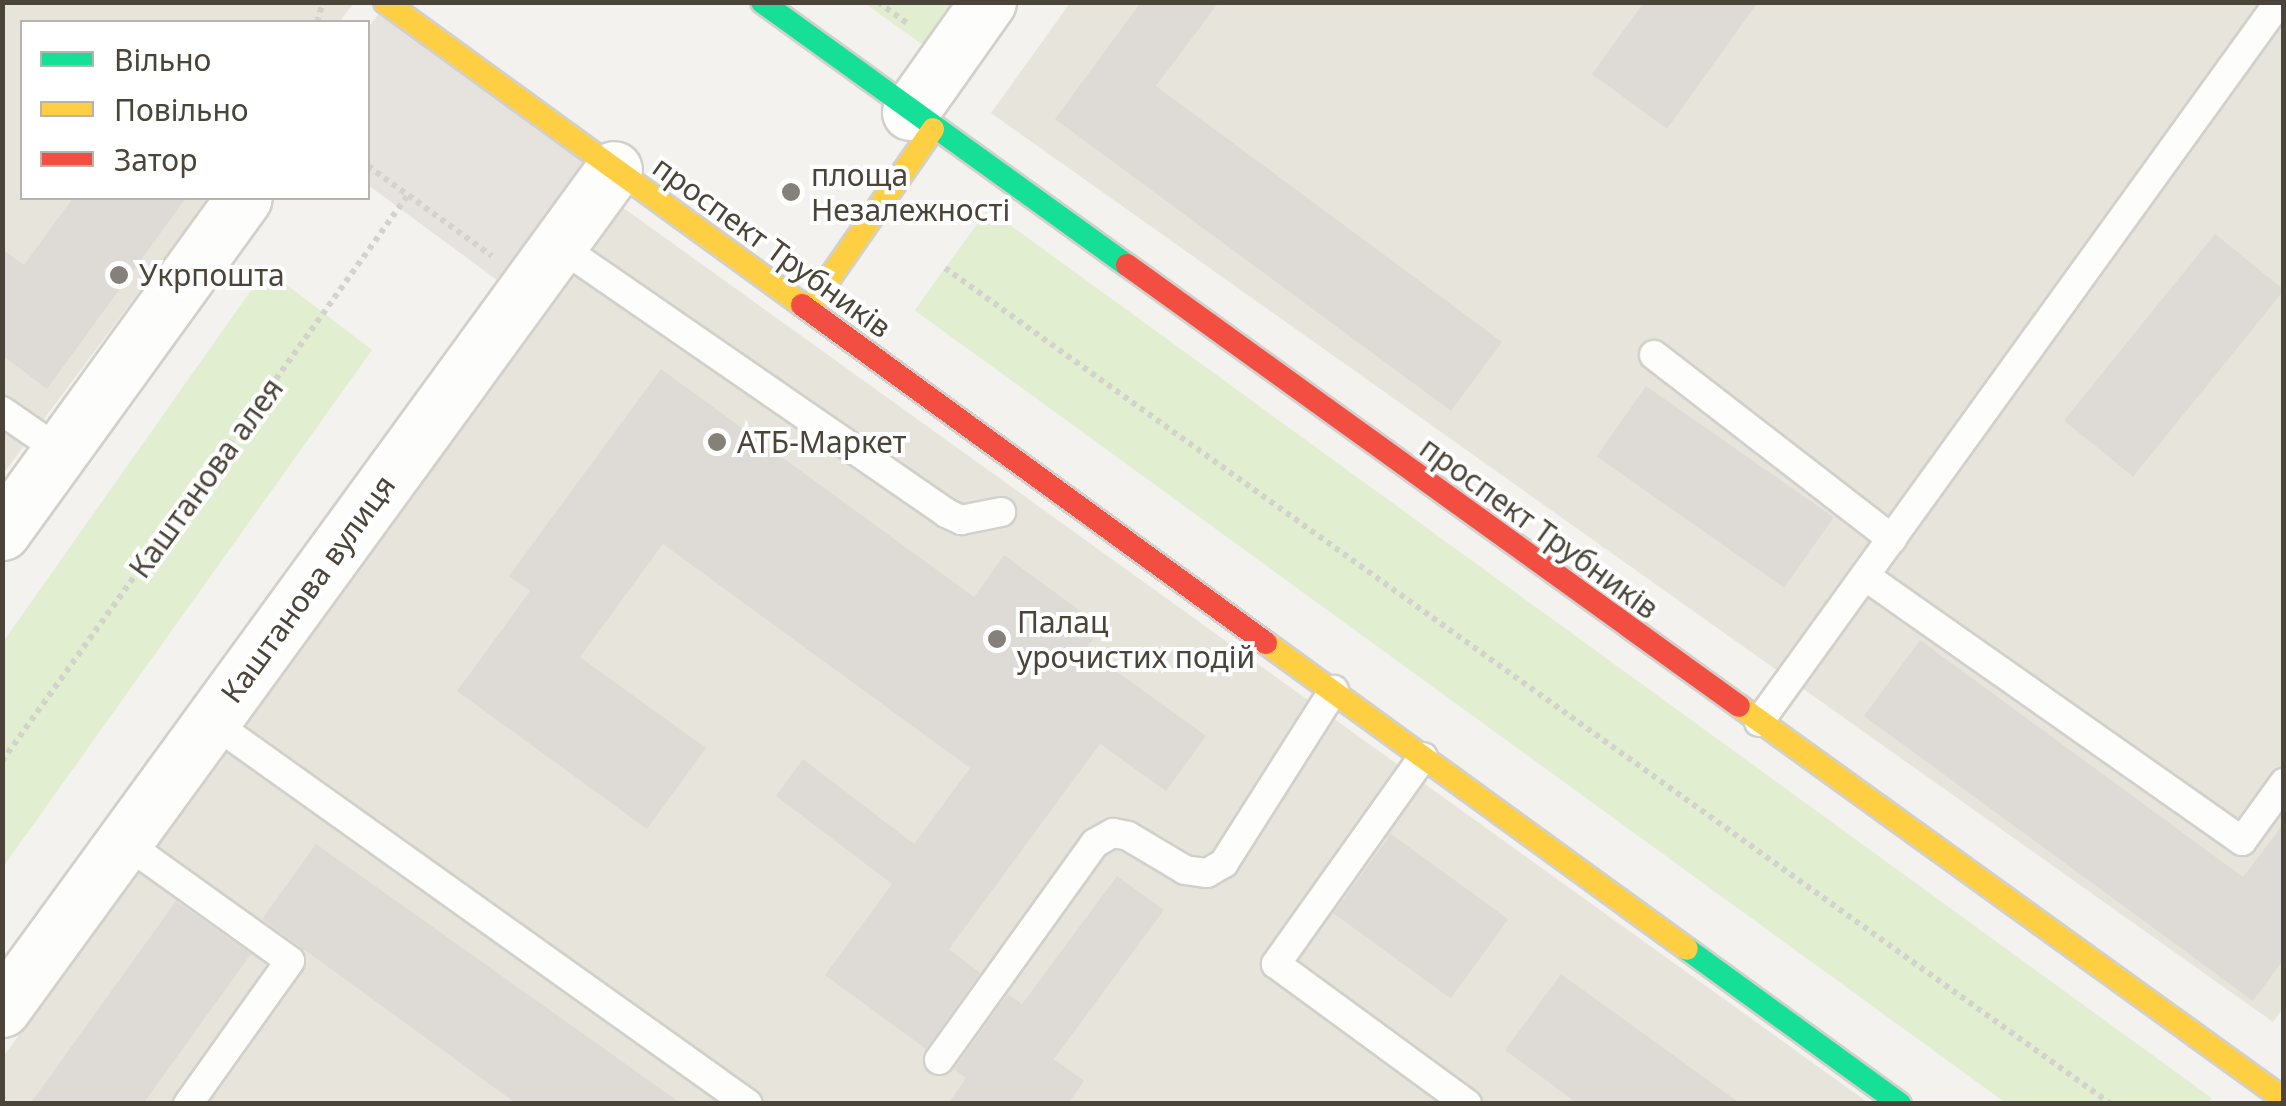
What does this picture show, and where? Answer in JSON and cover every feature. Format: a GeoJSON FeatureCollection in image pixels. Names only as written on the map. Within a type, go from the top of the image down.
{"type":"FeatureCollection","features":[{"type":"Feature","properties":{"kind":"main road","name":"проспект Трубників"},"geometry":{"type":"LineString","coordinates":[[385,2],[1900,1104]]}},
{"type":"Feature","properties":{"kind":"main road","name":"проспект Трубників"},"geometry":{"type":"LineString","coordinates":[[762,2],[921,121],[2284,1099]]}},
{"type":"Feature","properties":{"kind":"main road"},"geometry":{"type":"LineString","coordinates":[[808,310],[921,121]]}},
{"type":"Feature","properties":{"kind":"street"},"geometry":{"type":"LineString","coordinates":[[370,25],[385,2]]}},
{"type":"Feature","properties":{"kind":"street"},"geometry":{"type":"LineString","coordinates":[[921,121],[988,2]]}},
{"type":"Feature","properties":{"kind":"street","name":"Каштанова вулиця"},"geometry":{"type":"LineString","coordinates":[[2,1009],[614,169]]}},
{"type":"Feature","properties":{"kind":"street"},"geometry":{"type":"LineString","coordinates":[[2,532],[243,200]]}},
{"type":"Feature","properties":{"kind":"lane"},"geometry":{"type":"LineString","coordinates":[[1759,722],[2279,2]]}},
{"type":"Feature","properties":{"kind":"lane"},"geometry":{"type":"LineString","coordinates":[[558,245],[946,514],[961,520],[1001,512]]}},
{"type":"Feature","properties":{"kind":"lane"},"geometry":{"type":"LineString","coordinates":[[1654,354],[1892,539]]}},
{"type":"Feature","properties":{"kind":"lane"},"geometry":{"type":"LineString","coordinates":[[2,411],[60,451]]}},
{"type":"Feature","properties":{"kind":"lane"},"geometry":{"type":"LineString","coordinates":[[1865,576],[2242,841],[2284,782]]}},
{"type":"Feature","properties":{"kind":"lane"},"geometry":{"type":"LineString","coordinates":[[939,1060],[1095,843],[1113,833],[1128,836],[1185,870],[1207,873],[1224,863],[1334,690]]}},
{"type":"Feature","properties":{"kind":"lane"},"geometry":{"type":"LineString","coordinates":[[212,722],[748,1104]]}},
{"type":"Feature","properties":{"kind":"lane"},"geometry":{"type":"LineString","coordinates":[[1423,756],[1276,964],[1466,1104]]}},
{"type":"Feature","properties":{"kind":"lane"},"geometry":{"type":"LineString","coordinates":[[124,842],[290,961],[190,1103]]}},
{"type":"Feature","properties":{"kind":"path","name":"Каштанова алея"},"geometry":{"type":"LineString","coordinates":[[2,761],[408,195]]}},
{"type":"Feature","properties":{"kind":"path"},"geometry":{"type":"LineString","coordinates":[[945,268],[2110,1104]]}},
{"type":"Feature","properties":{"kind":"shaded area"},"geometry":{"type":"Polygon","coordinates":[[[3,3],[354,3],[341,20],[20,20],[20,200],[208,200],[3,474],[3,3]]]}},
{"type":"Feature","properties":{"kind":"shaded area"},"geometry":{"type":"Polygon","coordinates":[[[1070,3],[2283,3],[2283,1008],[2273,1022],[991,113],[1070,3]]]}},
{"type":"Feature","properties":{"kind":"shaded area"},"geometry":{"type":"Polygon","coordinates":[[[385,5],[612,172],[520,297],[370,186],[370,25],[385,5]]]}},
{"type":"Feature","properties":{"kind":"shaded area"},"geometry":{"type":"Polygon","coordinates":[[[618,204],[1870,1104],[3,1104],[3,1057],[618,204]]]}},
{"type":"Feature","properties":{"kind":"green space"},"geometry":{"type":"Polygon","coordinates":[[[864,3],[962,3],[929,49],[864,3]]]}},
{"type":"Feature","properties":{"kind":"green space"},"geometry":{"type":"Polygon","coordinates":[[[988,209],[2212,1098],[2208,1104],[2007,1104],[915,310],[988,209]]]}},
{"type":"Feature","properties":{"kind":"green space"},"geometry":{"type":"Polygon","coordinates":[[[266,269],[372,350],[3,867],[3,642],[266,269]]]}},
{"type":"Feature","properties":{"kind":"building"},"geometry":{"type":"Polygon","coordinates":[[[1141,2],[1219,2],[1156,86],[1502,342],[1451,411],[1055,119],[1141,2]]]}},
{"type":"Feature","properties":{"kind":"building"},"geometry":{"type":"Polygon","coordinates":[[[1644,2],[1758,2],[1667,129],[1592,74],[1644,2]]]}},
{"type":"Feature","properties":{"kind":"building"},"geometry":{"type":"Polygon","coordinates":[[[72,200],[185,200],[47,389],[2,355],[2,249],[24,265],[72,200]]]}},
{"type":"Feature","properties":{"kind":"building"},"geometry":{"type":"Polygon","coordinates":[[[2215,234],[2284,290],[2133,477],[2064,421],[2215,234]]]}},
{"type":"Feature","properties":{"kind":"building"},"geometry":{"type":"Polygon","coordinates":[[[661,369],[974,597],[1004,555],[1102,627],[1086,649],[1206,736],[1166,791],[1100,744],[949,949],[980,973],[926,1049],[825,975],[892,884],[776,796],[803,759],[914,844],[970,768],[663,544],[580,657],[706,748],[647,829],[457,691],[530,591],[509,576],[661,369]]]}},
{"type":"Feature","properties":{"kind":"building"},"geometry":{"type":"Polygon","coordinates":[[[1646,386],[1834,517],[1784,588],[1597,456],[1646,386]]]}},
{"type":"Feature","properties":{"kind":"building"},"geometry":{"type":"Polygon","coordinates":[[[1920,640],[2243,877],[2284,823],[2284,959],[2253,1001],[1864,716],[1920,640]]]}},
{"type":"Feature","properties":{"kind":"building"},"geometry":{"type":"Polygon","coordinates":[[[1391,834],[1508,919],[1451,999],[1333,913],[1391,834]]]}},
{"type":"Feature","properties":{"kind":"building"},"geometry":{"type":"Polygon","coordinates":[[[316,844],[682,1104],[517,1104],[262,919],[316,844]]]}},
{"type":"Feature","properties":{"kind":"building"},"geometry":{"type":"Polygon","coordinates":[[[1117,876],[1164,910],[1054,1059],[1084,1081],[1068,1104],[948,1104],[966,1078],[954,1069],[1008,994],[1022,1004],[1117,876]]]}},
{"type":"Feature","properties":{"kind":"building"},"geometry":{"type":"Polygon","coordinates":[[[176,901],[251,954],[143,1104],[30,1104],[176,901]]]}},
{"type":"Feature","properties":{"kind":"building"},"geometry":{"type":"Polygon","coordinates":[[[1561,974],[1741,1104],[1578,1104],[1505,1050],[1561,974]]]}},
{"type":"Feature","properties":{"kind":"traffic: fast"},"geometry":{"type":"LineString","coordinates":[[762,2],[1127,265]]}},
{"type":"Feature","properties":{"kind":"traffic: fast"},"geometry":{"type":"LineString","coordinates":[[1687,949],[1900,1104]]}},
{"type":"Feature","properties":{"kind":"traffic: slow"},"geometry":{"type":"LineString","coordinates":[[385,2],[802,305]]}},
{"type":"Feature","properties":{"kind":"traffic: slow"},"geometry":{"type":"LineString","coordinates":[[808,309],[933,129]]}},
{"type":"Feature","properties":{"kind":"traffic: slow"},"geometry":{"type":"LineString","coordinates":[[1266,643],[1687,949]]}},
{"type":"Feature","properties":{"kind":"traffic: slow"},"geometry":{"type":"LineString","coordinates":[[1739,706],[2284,1099]]}},
{"type":"Feature","properties":{"kind":"traffic: jam"},"geometry":{"type":"LineString","coordinates":[[1127,265],[1739,706]]}},
{"type":"Feature","properties":{"kind":"traffic: jam"},"geometry":{"type":"LineString","coordinates":[[802,305],[1266,643]]}},
{"type":"Feature","properties":{"kind":"place","name":"площа Незалежності"},"geometry":{"type":"Point","coordinates":[791,192]}},
{"type":"Feature","properties":{"kind":"place","name":"Укрпошта"},"geometry":{"type":"Point","coordinates":[119,275]}},
{"type":"Feature","properties":{"kind":"place","name":"АТБ-Маркет"},"geometry":{"type":"Point","coordinates":[717,442]}},
{"type":"Feature","properties":{"kind":"place","name":"Палац урочистих подій"},"geometry":{"type":"Point","coordinates":[997,639]}}]}
